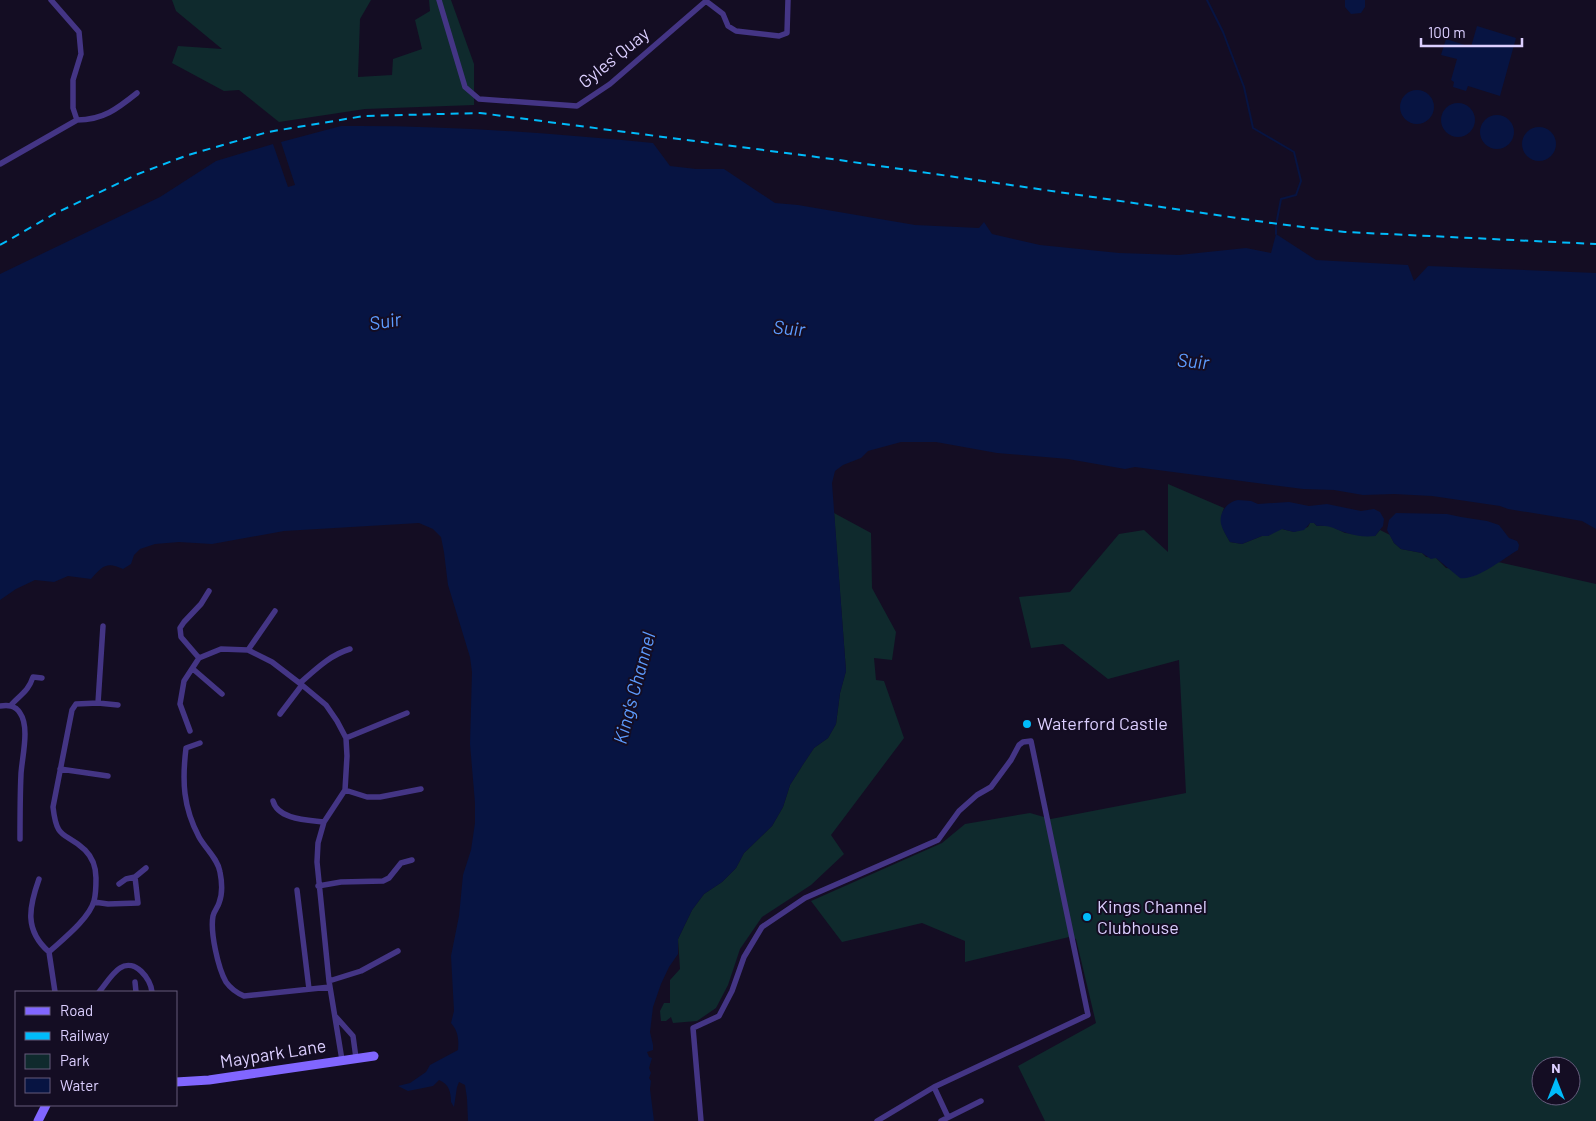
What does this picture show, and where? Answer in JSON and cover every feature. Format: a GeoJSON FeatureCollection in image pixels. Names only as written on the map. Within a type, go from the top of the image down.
{"type":"FeatureCollection","features":[{"type":"Feature","properties":{"kind":"street"},"geometry":{"type":"LineString","coordinates":[[51,0],[79,32],[81,54],[73,80],[73,108],[77,120]]}},
{"type":"Feature","properties":{"kind":"street","name":"Gyles' Quay"},"geometry":{"type":"LineString","coordinates":[[439,0],[465,87],[479,99],[577,106],[610,84],[706,2],[723,14],[728,26],[736,31],[779,36],[787,33],[788,0]]}},
{"type":"Feature","properties":{"kind":"street"},"geometry":{"type":"LineString","coordinates":[[0,164],[77,120],[89,120],[114,111],[136,94]]}},
{"type":"Feature","properties":{"kind":"street"},"geometry":{"type":"LineString","coordinates":[[198,658],[181,637],[180,628],[201,604],[209,591]]}},
{"type":"Feature","properties":{"kind":"street"},"geometry":{"type":"LineString","coordinates":[[248,650],[275,611]]}},
{"type":"Feature","properties":{"kind":"street"},"geometry":{"type":"LineString","coordinates":[[98,703],[103,626]]}},
{"type":"Feature","properties":{"kind":"street"},"geometry":{"type":"LineString","coordinates":[[190,732],[180,704],[184,681],[198,658],[222,649],[248,650],[272,662],[326,705],[346,738],[348,756],[345,790],[324,822],[318,843],[317,862],[318,886],[330,984],[342,1060]]}},
{"type":"Feature","properties":{"kind":"street"},"geometry":{"type":"LineString","coordinates":[[280,714],[301,684],[330,657],[350,649]]}},
{"type":"Feature","properties":{"kind":"street"},"geometry":{"type":"LineString","coordinates":[[193,669],[222,694]]}},
{"type":"Feature","properties":{"kind":"street"},"geometry":{"type":"LineString","coordinates":[[11,705],[30,688],[33,677],[42,678]]}},
{"type":"Feature","properties":{"kind":"street"},"geometry":{"type":"LineString","coordinates":[[49,952],[68,934],[94,902],[96,875],[93,861],[80,846],[61,834],[54,821],[53,807],[72,710],[76,704],[98,703],[118,705]]}},
{"type":"Feature","properties":{"kind":"street"},"geometry":{"type":"LineString","coordinates":[[0,706],[11,705],[17,709],[21,714],[24,726],[20,839]]}},
{"type":"Feature","properties":{"kind":"street"},"geometry":{"type":"LineString","coordinates":[[346,738],[407,713]]}},
{"type":"Feature","properties":{"kind":"street"},"geometry":{"type":"LineString","coordinates":[[701,1121],[693,1028],[718,1016],[732,991],[744,957],[762,927],[806,898],[938,840],[959,811],[977,795],[991,787],[1011,760],[1018,745],[1031,741],[1088,1015],[934,1087],[877,1121]]}},
{"type":"Feature","properties":{"kind":"street"},"geometry":{"type":"LineString","coordinates":[[200,743],[186,748],[183,774],[184,790],[187,806],[199,838],[220,870],[222,887],[219,903],[213,914],[212,931],[218,960],[226,982],[235,992],[244,996],[309,989],[330,984],[361,971],[398,951]]}},
{"type":"Feature","properties":{"kind":"street"},"geometry":{"type":"LineString","coordinates":[[60,769],[108,776]]}},
{"type":"Feature","properties":{"kind":"street"},"geometry":{"type":"LineString","coordinates":[[345,790],[367,797],[380,797],[421,789]]}},
{"type":"Feature","properties":{"kind":"street"},"geometry":{"type":"LineString","coordinates":[[274,801],[277,808],[283,813],[293,817],[324,822]]}},
{"type":"Feature","properties":{"kind":"street"},"geometry":{"type":"LineString","coordinates":[[318,886],[340,882],[383,881],[390,878],[401,863],[412,860]]}},
{"type":"Feature","properties":{"kind":"street"},"geometry":{"type":"LineString","coordinates":[[119,884],[126,879],[135,877],[146,868]]}},
{"type":"Feature","properties":{"kind":"street"},"geometry":{"type":"LineString","coordinates":[[94,902],[108,904],[138,903],[135,877]]}},
{"type":"Feature","properties":{"kind":"street"},"geometry":{"type":"LineString","coordinates":[[39,879],[32,900],[31,920],[36,935],[43,947],[49,952],[55,991]]}},
{"type":"Feature","properties":{"kind":"street"},"geometry":{"type":"LineString","coordinates":[[297,890],[309,989]]}},
{"type":"Feature","properties":{"kind":"street"},"geometry":{"type":"LineString","coordinates":[[100,991],[119,968],[129,966],[139,969],[144,974],[152,991]]}},
{"type":"Feature","properties":{"kind":"street"},"geometry":{"type":"LineString","coordinates":[[135,982],[136,991]]}},
{"type":"Feature","properties":{"kind":"street"},"geometry":{"type":"LineString","coordinates":[[336,1017],[353,1036],[356,1058]]}},
{"type":"Feature","properties":{"kind":"street","name":"Maypark Lane"},"geometry":{"type":"LineString","coordinates":[[178,1082],[209,1080],[374,1056]]}},
{"type":"Feature","properties":{"kind":"street"},"geometry":{"type":"LineString","coordinates":[[934,1087],[948,1117]]}},
{"type":"Feature","properties":{"kind":"street"},"geometry":{"type":"LineString","coordinates":[[941,1121],[981,1101]]}},
{"type":"Feature","properties":{"kind":"street"},"geometry":{"type":"LineString","coordinates":[[38,1121],[46,1106]]}},
{"type":"Feature","properties":{"kind":"green space"},"geometry":{"type":"Polygon","coordinates":[[[172,0],[371,0],[360,19],[358,77],[392,75],[393,59],[422,49],[415,20],[430,11],[429,0],[451,0],[474,64],[474,105],[365,109],[279,122],[239,90],[224,91],[172,63],[178,46],[222,49],[176,11],[172,0]]]}},
{"type":"Feature","properties":{"kind":"green space"},"geometry":{"type":"Polygon","coordinates":[[[1168,484],[1224,508],[1221,522],[1230,542],[1242,544],[1262,536],[1268,536],[1282,529],[1294,532],[1308,527],[1310,523],[1314,523],[1317,526],[1329,525],[1345,533],[1375,536],[1380,530],[1390,535],[1394,543],[1401,549],[1422,553],[1426,557],[1436,558],[1446,568],[1484,571],[1498,562],[1596,584],[1596,1121],[1045,1121],[1018,1066],[1096,1023],[1076,939],[1069,937],[965,962],[965,941],[922,923],[842,942],[811,901],[942,843],[965,824],[1030,813],[1051,819],[1186,793],[1179,660],[1108,679],[1063,644],[1031,648],[1019,597],[1070,592],[1119,534],[1144,530],[1168,552],[1168,484]]]}},
{"type":"Feature","properties":{"kind":"green space"},"geometry":{"type":"Polygon","coordinates":[[[834,513],[871,533],[872,588],[896,632],[892,660],[874,658],[876,680],[884,681],[904,738],[831,835],[844,854],[811,885],[762,917],[740,949],[728,985],[716,1008],[697,1021],[673,1023],[671,1017],[666,1021],[661,1021],[660,1011],[664,1003],[670,1003],[670,980],[680,969],[678,939],[692,910],[704,894],[722,882],[736,868],[744,853],[772,826],[783,807],[790,785],[814,748],[828,738],[836,724],[840,693],[846,671],[834,513]]]}},
{"type":"Feature","properties":{"kind":"water"},"geometry":{"type":"Polygon","coordinates":[[[1345,0],[1365,0],[1365,7],[1361,13],[1351,14],[1345,7],[1345,0]]]}},
{"type":"Feature","properties":{"kind":"water"},"geometry":{"type":"Polygon","coordinates":[[[1477,26],[1516,38],[1500,96],[1468,86],[1466,91],[1453,87],[1454,82],[1451,80],[1457,59],[1441,55],[1446,39],[1471,47],[1477,26]]]}},
{"type":"Feature","properties":{"kind":"water"},"geometry":{"type":"Polygon","coordinates":[[[1417,90],[1429,95],[1434,107],[1429,119],[1417,124],[1405,119],[1400,107],[1405,95],[1417,90]]]}},
{"type":"Feature","properties":{"kind":"water"},"geometry":{"type":"Polygon","coordinates":[[[1458,103],[1470,108],[1475,120],[1470,132],[1458,137],[1446,132],[1441,120],[1446,108],[1458,103]]]}},
{"type":"Feature","properties":{"kind":"water"},"geometry":{"type":"Polygon","coordinates":[[[1497,115],[1509,120],[1514,132],[1509,144],[1497,149],[1485,144],[1480,132],[1485,120],[1497,115]]]}},
{"type":"Feature","properties":{"kind":"water"},"geometry":{"type":"Polygon","coordinates":[[[341,126],[497,130],[653,143],[670,166],[696,169],[724,169],[775,203],[798,205],[915,225],[979,228],[984,222],[992,234],[1040,245],[1119,253],[1179,255],[1246,248],[1271,253],[1276,234],[1316,260],[1408,265],[1414,281],[1428,266],[1596,273],[1596,529],[1582,521],[1432,496],[1363,495],[1334,490],[1303,489],[1135,467],[1125,469],[1068,459],[997,453],[936,442],[901,442],[868,451],[861,458],[843,465],[835,471],[832,483],[846,671],[840,693],[836,724],[828,738],[814,748],[790,785],[783,807],[772,826],[744,853],[736,868],[722,882],[704,894],[692,910],[678,939],[678,954],[669,967],[653,1007],[650,1032],[653,1050],[647,1052],[649,1057],[652,1058],[649,1078],[651,1081],[650,1089],[654,1121],[468,1121],[465,1085],[459,1082],[454,1107],[451,1102],[449,1089],[439,1080],[433,1086],[408,1091],[398,1086],[410,1083],[426,1072],[430,1065],[458,1050],[458,1035],[451,1023],[454,1011],[451,956],[459,916],[463,875],[471,850],[475,823],[470,744],[472,672],[470,657],[448,585],[441,537],[433,529],[419,523],[284,531],[212,544],[179,542],[155,544],[140,549],[134,555],[131,564],[123,569],[113,565],[105,566],[91,579],[68,576],[54,582],[35,580],[16,589],[0,600],[0,274],[160,197],[216,161],[273,144],[288,187],[295,185],[281,142],[341,126]]]}},
{"type":"Feature","properties":{"kind":"water"},"geometry":{"type":"Polygon","coordinates":[[[1539,127],[1551,132],[1556,144],[1551,156],[1539,161],[1527,156],[1522,144],[1527,132],[1539,127]]]}},
{"type":"Feature","properties":{"kind":"water"},"geometry":{"type":"Polygon","coordinates":[[[1238,500],[1251,501],[1258,504],[1289,502],[1309,506],[1327,504],[1361,511],[1374,509],[1380,512],[1384,519],[1383,526],[1375,536],[1357,536],[1310,523],[1304,530],[1294,532],[1282,529],[1268,536],[1262,536],[1242,544],[1230,542],[1222,527],[1221,518],[1226,506],[1238,500]]]}},
{"type":"Feature","properties":{"kind":"water"},"geometry":{"type":"Polygon","coordinates":[[[1396,513],[1447,514],[1487,521],[1499,525],[1509,538],[1517,541],[1519,545],[1518,550],[1482,573],[1467,578],[1460,578],[1436,558],[1431,559],[1422,553],[1401,549],[1394,543],[1387,530],[1389,520],[1396,513]]]}},
{"type":"Feature","properties":{"kind":"waterway"},"geometry":{"type":"LineString","coordinates":[[1207,0],[1223,32],[1244,87],[1253,128],[1294,152],[1301,181],[1296,195],[1281,199],[1276,234]]}},
{"type":"Feature","properties":{"kind":"railway"},"geometry":{"type":"LineString","coordinates":[[0,245],[54,214],[138,174],[188,155],[268,132],[364,116],[480,113],[832,159],[1278,224],[1345,232],[1596,244]]}},
{"type":"Feature","properties":{"kind":"place","name":"Waterford Castle"},"geometry":{"type":"Point","coordinates":[1027,724]}},
{"type":"Feature","properties":{"kind":"place","name":"Kings Channel Clubhouse"},"geometry":{"type":"Point","coordinates":[1087,917]}},
{"type":"Feature","properties":{"kind":"water label","name":"Suir"},"geometry":{"type":"Point","coordinates":[385,321]}},
{"type":"Feature","properties":{"kind":"water label","name":"Suir"},"geometry":{"type":"Point","coordinates":[789,328]}},
{"type":"Feature","properties":{"kind":"water label","name":"Suir"},"geometry":{"type":"Point","coordinates":[1193,361]}},
{"type":"Feature","properties":{"kind":"water label","name":"King's Channel"},"geometry":{"type":"Point","coordinates":[634,688]}}]}
